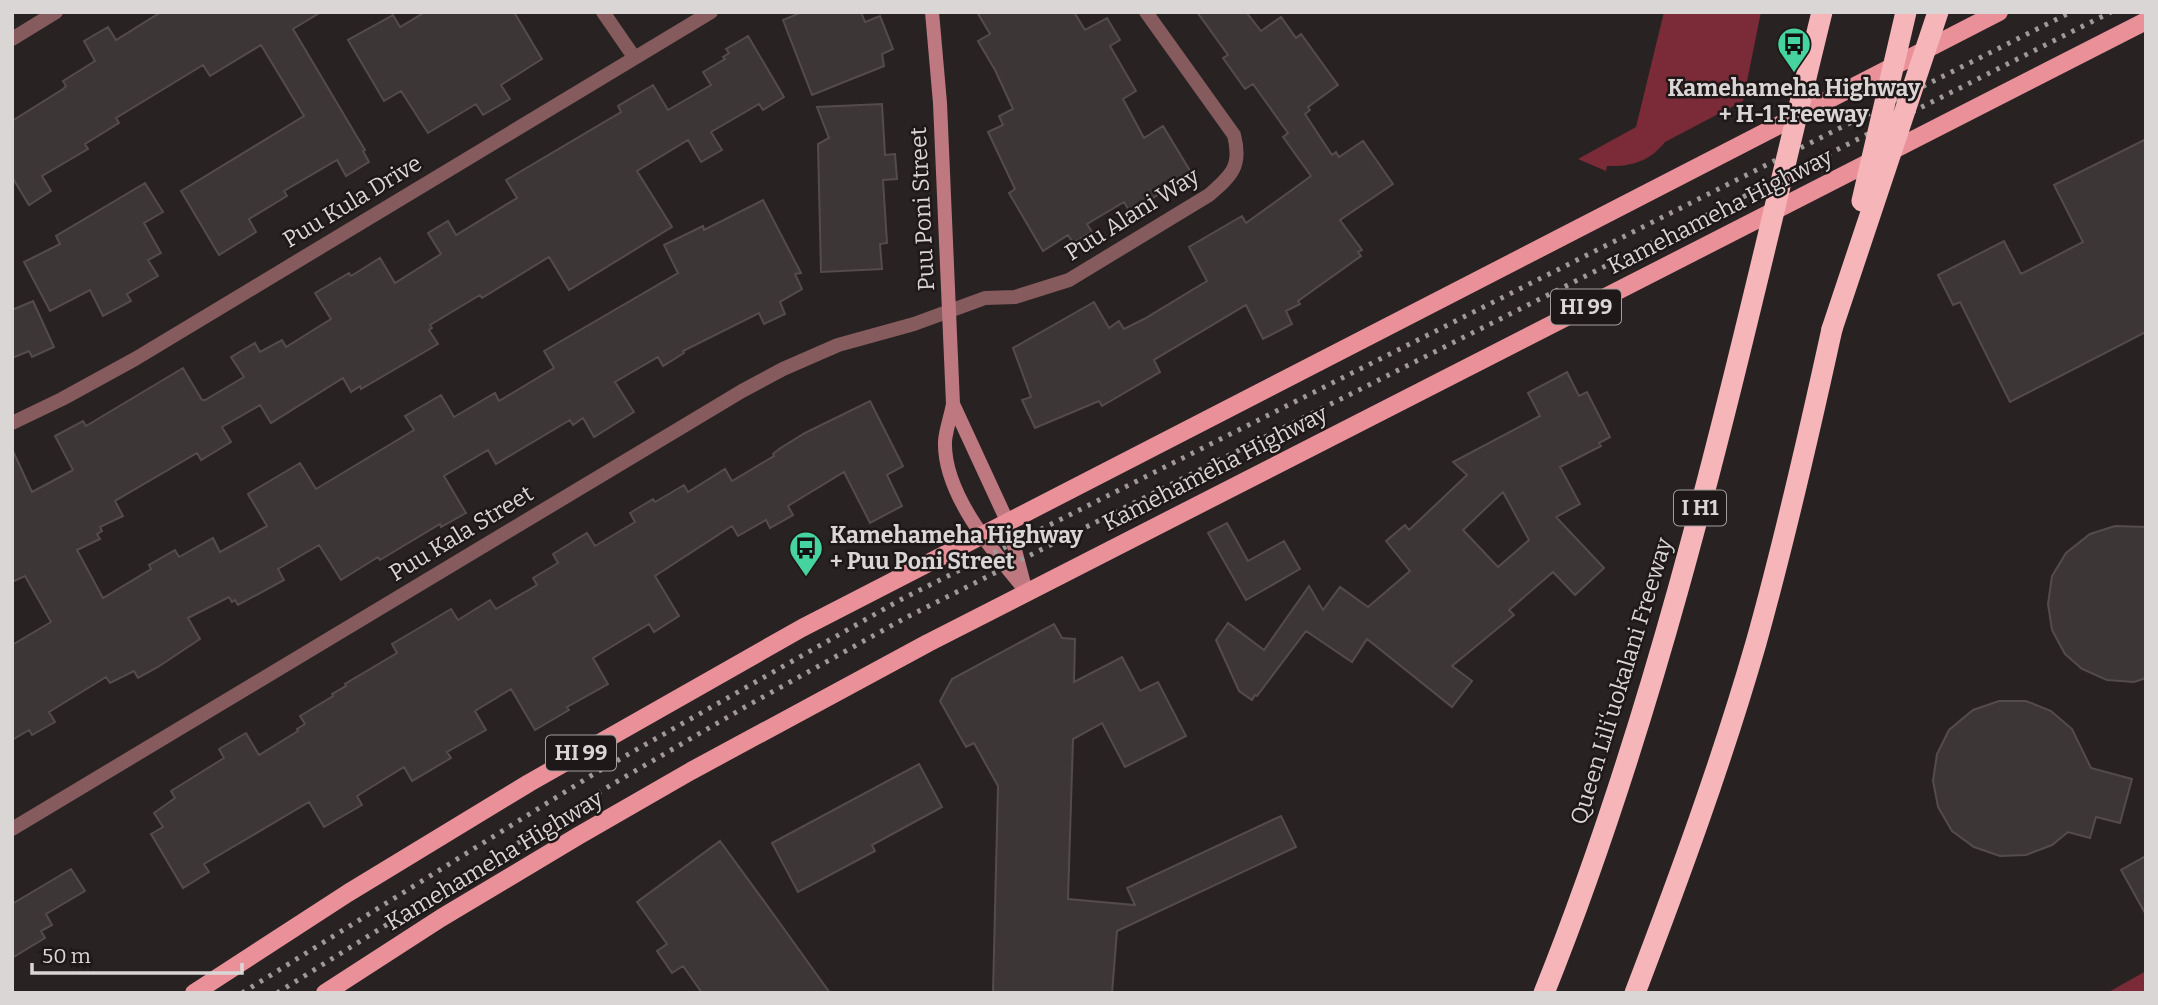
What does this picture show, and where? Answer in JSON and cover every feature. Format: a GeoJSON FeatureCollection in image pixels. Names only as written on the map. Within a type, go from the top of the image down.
{"type":"FeatureCollection","features":[{"type":"Feature","properties":{"kind":"highway","name":"Queen Liliʻuokalani Freeway"},"geometry":{"type":"LineString","coordinates":[[1544,993],[1615,799],[1687,559],[1822,12]]}},
{"type":"Feature","properties":{"kind":"highway"},"geometry":{"type":"LineString","coordinates":[[1634,993],[1704,803],[1755,645],[1800,474],[1906,12]]}},
{"type":"Feature","properties":{"kind":"highway"},"geometry":{"type":"LineString","coordinates":[[1832,329],[1938,12]]}},
{"type":"Feature","properties":{"kind":"main road","name":"Kamehameha Highway"},"geometry":{"type":"LineString","coordinates":[[194,993],[348,893],[528,783],[802,628],[1999,12]]}},
{"type":"Feature","properties":{"kind":"main road","name":"Kamehameha Highway"},"geometry":{"type":"LineString","coordinates":[[325,993],[441,918],[648,796],[929,643],[2146,21]]}},
{"type":"Feature","properties":{"kind":"street"},"geometry":{"type":"LineString","coordinates":[[12,39],[56,12]]}},
{"type":"Feature","properties":{"kind":"street"},"geometry":{"type":"LineString","coordinates":[[603,12],[635,57]]}},
{"type":"Feature","properties":{"kind":"street","name":"Puu Kula Drive"},"geometry":{"type":"LineString","coordinates":[[12,423],[135,359],[711,12]]}},
{"type":"Feature","properties":{"kind":"street","name":"Puu Poni Street"},"geometry":{"type":"LineString","coordinates":[[932,12],[940,103],[950,311],[953,404],[945,441],[949,469],[981,537],[1027,592]]}},
{"type":"Feature","properties":{"kind":"street","name":"Puu Alani Way"},"geometry":{"type":"LineString","coordinates":[[950,311],[985,298],[1015,297],[1069,280],[1209,195],[1230,177],[1238,152],[1234,135],[1146,12]]}},
{"type":"Feature","properties":{"kind":"street","name":"Puu Kala Street"},"geometry":{"type":"LineString","coordinates":[[12,829],[742,391],[783,369],[838,345],[950,311]]}},
{"type":"Feature","properties":{"kind":"street","name":"Puu Poni Street"},"geometry":{"type":"LineString","coordinates":[[953,404],[1008,523],[1027,592]]}},
{"type":"Feature","properties":{"kind":"shaded area"},"geometry":{"type":"Polygon","coordinates":[[[1664,12],[1761,12],[1743,101],[1665,142],[1653,154],[1639,162],[1607,166],[1606,171],[1578,159],[1636,127],[1664,12]]]}},
{"type":"Feature","properties":{"kind":"shaded area"},"geometry":{"type":"Polygon","coordinates":[[[2146,971],[2146,993],[2107,993],[2146,971]]]}},
{"type":"Feature","properties":{"kind":"building"},"geometry":{"type":"Polygon","coordinates":[[[161,12],[321,12],[293,29],[365,150],[363,151],[369,162],[346,176],[337,160],[284,191],[287,196],[249,219],[256,232],[219,255],[181,191],[304,116],[261,45],[210,76],[203,65],[116,118],[119,123],[85,144],[88,149],[42,176],[51,191],[29,205],[12,177],[12,121],[63,89],[66,86],[63,81],[95,61],[84,41],[108,27],[116,40],[161,12]]]}},
{"type":"Feature","properties":{"kind":"building"},"geometry":{"type":"Polygon","coordinates":[[[425,12],[514,12],[542,59],[501,85],[510,99],[483,115],[476,104],[428,133],[401,91],[384,101],[348,40],[393,15],[400,27],[425,12]]]}},
{"type":"Feature","properties":{"kind":"building"},"geometry":{"type":"Polygon","coordinates":[[[802,12],[861,12],[865,22],[880,16],[893,49],[882,54],[884,66],[812,95],[783,20],[802,12]]]}},
{"type":"Feature","properties":{"kind":"building"},"geometry":{"type":"Polygon","coordinates":[[[977,12],[1074,12],[1085,30],[1107,18],[1120,40],[1110,46],[1136,91],[1123,99],[1144,138],[1163,126],[1192,174],[1130,212],[1124,202],[1087,224],[1092,232],[1073,243],[1068,235],[1043,251],[1009,193],[1015,189],[988,132],[1003,125],[999,116],[1013,109],[978,41],[990,34],[977,12]]]}},
{"type":"Feature","properties":{"kind":"building"},"geometry":{"type":"Polygon","coordinates":[[[1197,12],[1246,12],[1261,31],[1281,17],[1296,38],[1301,34],[1338,85],[1308,107],[1310,110],[1305,114],[1332,155],[1336,152],[1339,157],[1363,141],[1393,184],[1340,220],[1362,250],[1358,252],[1361,256],[1298,301],[1300,304],[1286,311],[1292,324],[1263,339],[1246,305],[1154,360],[1160,372],[1102,406],[1099,401],[1035,428],[1022,400],[1031,397],[1013,348],[1094,302],[1109,328],[1119,321],[1124,329],[1144,319],[1207,281],[1189,247],[1242,216],[1246,223],[1311,176],[1283,137],[1288,133],[1253,84],[1245,89],[1223,58],[1228,55],[1197,12]]]}},
{"type":"Feature","properties":{"kind":"building"},"geometry":{"type":"Polygon","coordinates":[[[748,36],[784,97],[763,110],[759,104],[711,132],[722,150],[701,162],[688,140],[637,171],[672,227],[569,290],[549,257],[482,298],[480,295],[430,325],[432,328],[429,330],[438,344],[361,389],[360,386],[351,392],[343,378],[271,423],[260,405],[222,427],[231,442],[201,460],[197,453],[115,501],[123,516],[100,527],[102,531],[97,534],[100,539],[77,550],[103,598],[151,569],[149,565],[175,550],[179,557],[213,538],[220,552],[267,526],[248,494],[300,463],[316,489],[414,430],[405,416],[441,395],[454,417],[495,393],[499,401],[554,368],[544,351],[678,273],[664,245],[703,226],[704,230],[763,200],[801,273],[795,274],[802,289],[780,302],[785,314],[764,324],[759,313],[683,351],[684,353],[663,366],[658,357],[615,382],[634,412],[594,437],[583,418],[573,425],[570,420],[496,464],[488,450],[444,476],[466,513],[441,527],[440,524],[380,560],[378,557],[341,580],[319,545],[278,569],[284,580],[238,605],[229,597],[188,618],[200,639],[158,667],[138,678],[134,671],[110,683],[106,677],[49,712],[55,722],[32,735],[29,730],[12,740],[12,645],[51,622],[25,576],[12,582],[12,449],[32,492],[73,470],[55,436],[83,421],[86,426],[183,368],[202,400],[205,400],[244,377],[231,357],[255,343],[260,352],[282,340],[286,347],[331,319],[315,293],[380,258],[395,283],[441,254],[428,233],[448,221],[456,235],[517,198],[506,180],[621,112],[618,106],[653,85],[668,110],[711,85],[703,72],[725,59],[723,57],[729,53],[726,49],[748,36]]]}},
{"type":"Feature","properties":{"kind":"building"},"geometry":{"type":"Polygon","coordinates":[[[882,104],[885,155],[895,154],[897,179],[883,180],[887,243],[880,244],[882,269],[821,272],[818,144],[829,138],[817,107],[882,104]]]}},
{"type":"Feature","properties":{"kind":"building"},"geometry":{"type":"Polygon","coordinates":[[[2146,139],[2146,332],[2010,402],[1960,302],[1953,305],[1938,275],[2004,241],[2021,274],[2083,242],[2054,185],[2146,139]]]}},
{"type":"Feature","properties":{"kind":"building"},"geometry":{"type":"Polygon","coordinates":[[[145,183],[163,212],[144,223],[161,253],[148,260],[158,276],[127,294],[131,301],[103,316],[90,290],[50,311],[24,262],[60,244],[56,236],[145,183]]]}},
{"type":"Feature","properties":{"kind":"building"},"geometry":{"type":"Polygon","coordinates":[[[33,301],[54,347],[32,357],[29,351],[12,358],[12,310],[33,301]]]}},
{"type":"Feature","properties":{"kind":"building"},"geometry":{"type":"Polygon","coordinates":[[[1567,372],[1579,396],[1587,392],[1610,437],[1599,443],[1601,446],[1560,467],[1580,504],[1556,517],[1604,568],[1575,595],[1553,572],[1509,610],[1514,615],[1452,666],[1472,681],[1452,707],[1367,639],[1352,662],[1306,631],[1257,696],[1252,700],[1239,691],[1216,640],[1228,623],[1264,650],[1309,586],[1323,610],[1340,587],[1368,607],[1410,571],[1386,541],[1405,525],[1409,530],[1467,475],[1453,462],[1540,416],[1528,393],[1567,372]],[[1503,492],[1463,530],[1498,567],[1529,540],[1503,492]]]}},
{"type":"Feature","properties":{"kind":"building"},"geometry":{"type":"Polygon","coordinates":[[[870,401],[903,466],[887,475],[902,506],[870,523],[844,472],[788,506],[793,515],[770,528],[766,520],[738,536],[732,526],[655,576],[679,616],[654,632],[649,624],[593,658],[608,684],[567,707],[569,710],[535,730],[511,689],[475,711],[486,730],[447,752],[451,758],[412,781],[404,767],[357,796],[362,805],[324,827],[309,802],[204,864],[209,872],[183,888],[151,834],[163,827],[154,813],[175,798],[171,791],[224,758],[219,749],[246,733],[259,755],[298,731],[297,729],[305,724],[300,716],[333,696],[332,694],[346,686],[345,684],[397,653],[392,644],[451,609],[458,620],[490,600],[496,609],[537,585],[533,578],[558,563],[553,554],[587,533],[595,546],[635,522],[630,513],[653,499],[655,502],[684,485],[688,492],[725,469],[732,481],[774,456],[779,449],[805,433],[870,401]]]}},
{"type":"Feature","properties":{"kind":"building"},"geometry":{"type":"Polygon","coordinates":[[[1227,523],[1248,561],[1284,541],[1300,569],[1246,600],[1208,533],[1227,523]]]}},
{"type":"Feature","properties":{"kind":"building"},"geometry":{"type":"Polygon","coordinates":[[[2115,526],[2146,527],[2146,678],[2134,682],[2107,680],[2082,669],[2065,654],[2052,630],[2048,604],[2052,576],[2066,553],[2090,534],[2115,526]]]}},
{"type":"Feature","properties":{"kind":"building"},"geometry":{"type":"Polygon","coordinates":[[[1054,624],[1062,638],[1075,639],[1074,682],[1122,657],[1140,691],[1158,682],[1186,736],[1125,767],[1102,723],[1073,739],[1068,899],[1135,905],[1127,888],[1281,816],[1296,847],[1117,931],[1112,993],[993,993],[998,786],[974,743],[966,747],[940,701],[952,679],[1054,624]]]}},
{"type":"Feature","properties":{"kind":"building"},"geometry":{"type":"Polygon","coordinates":[[[1999,701],[2026,701],[2051,711],[2072,729],[2091,768],[2132,779],[2120,823],[2096,817],[2090,838],[2068,832],[2052,845],[2026,855],[2000,856],[1974,847],[1952,831],[1938,807],[1933,781],[1937,754],[1949,730],[1973,710],[1999,701]]]}},
{"type":"Feature","properties":{"kind":"building"},"geometry":{"type":"Polygon","coordinates":[[[919,764],[942,807],[872,845],[875,851],[798,892],[772,843],[919,764]]]}},
{"type":"Feature","properties":{"kind":"building"},"geometry":{"type":"Polygon","coordinates":[[[720,841],[830,993],[702,993],[683,966],[672,973],[657,951],[667,944],[637,902],[720,841]]]}},
{"type":"Feature","properties":{"kind":"building"},"geometry":{"type":"Polygon","coordinates":[[[2146,856],[2146,915],[2121,870],[2146,856]]]}},
{"type":"Feature","properties":{"kind":"building"},"geometry":{"type":"Polygon","coordinates":[[[71,869],[85,891],[46,914],[52,925],[41,931],[45,938],[12,958],[12,904],[71,869]]]}},
{"type":"Feature","properties":{"kind":"railway"},"geometry":{"type":"LineString","coordinates":[[242,993],[597,772],[900,600],[2071,12]]}},
{"type":"Feature","properties":{"kind":"railway"},"geometry":{"type":"LineString","coordinates":[[277,993],[611,785],[907,617],[2111,12]]}},
{"type":"Feature","properties":{"kind":"place","name":"Kamehameha Highway + H-1 Freeway"},"geometry":{"type":"Point","coordinates":[1794,74]}},
{"type":"Feature","properties":{"kind":"place","name":"Kamehameha Highway + Puu Poni Street"},"geometry":{"type":"Point","coordinates":[806,578]}}]}
